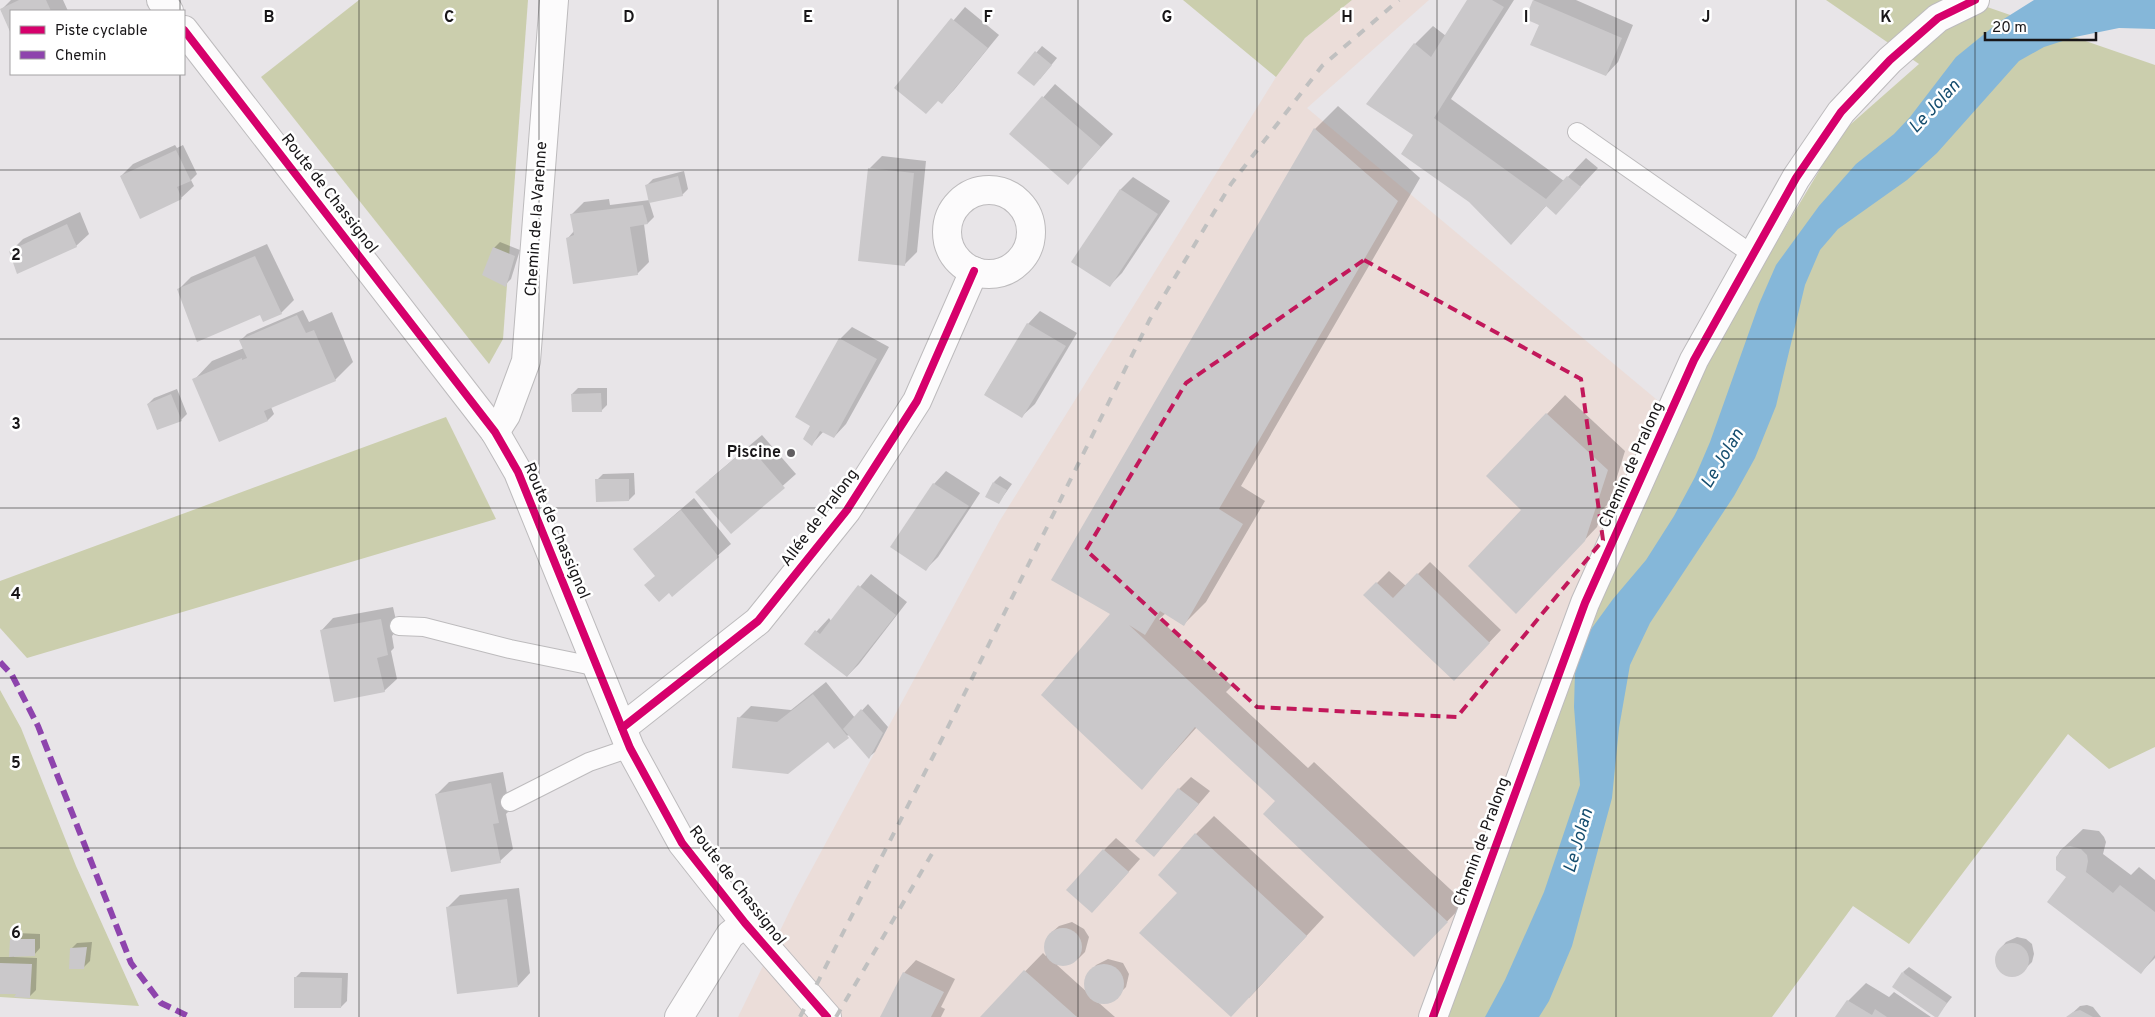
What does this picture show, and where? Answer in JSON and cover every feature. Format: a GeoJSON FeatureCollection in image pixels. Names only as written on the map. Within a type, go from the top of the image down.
{"type":"FeatureCollection","features":[{"type":"Feature","properties":{"kind":"street"},"geometry":{"type":"LineString","coordinates":[[161,0],[169,10]]}},
{"type":"Feature","properties":{"kind":"street","name":"Chemin de la Varenne"},"geometry":{"type":"LineString","coordinates":[[495,432],[506,416],[526,361],[554,0]]}},
{"type":"Feature","properties":{"kind":"street","name":"Chemin de Pralong"},"geometry":{"type":"LineString","coordinates":[[1433,1017],[1585,603],[1694,360],[1796,178],[1841,112],[1890,60],[1938,18],[1975,0]]}},
{"type":"Feature","properties":{"kind":"street","name":"Route de Chassignol"},"geometry":{"type":"LineString","coordinates":[[185,31],[495,432],[518,472],[626,738],[682,843],[744,923],[826,1017]]}},
{"type":"Feature","properties":{"kind":"street","name":"Allée de Pralong"},"geometry":{"type":"LineString","coordinates":[[626,738],[758,621],[847,510],[917,401],[974,271]]}},
{"type":"Feature","properties":{"kind":"street"},"geometry":{"type":"LineString","coordinates":[[679,1017],[730,936],[744,923]]}},
{"type":"Feature","properties":{"kind":"lane"},"geometry":{"type":"LineString","coordinates":[[1577,132],[1753,255]]}},
{"type":"Feature","properties":{"kind":"lane"},"geometry":{"type":"LineString","coordinates":[[399,626],[424,627],[510,650],[598,667]]}},
{"type":"Feature","properties":{"kind":"lane"},"geometry":{"type":"LineString","coordinates":[[510,802],[589,762],[626,738]]}},
{"type":"Feature","properties":{"kind":"highlighted area"},"geometry":{"type":"Polygon","coordinates":[[[1364,260],[1581,379],[1603,540],[1457,717],[1257,707],[1086,550],[1186,383],[1364,260]]]}},
{"type":"Feature","properties":{"kind":"shaded area"},"geometry":{"type":"Polygon","coordinates":[[[1352,0],[1429,0],[1307,108],[1680,419],[1602,599],[1448,1017],[738,1017],[795,900],[999,522],[1276,77],[1305,38],[1352,0]]]}},
{"type":"Feature","properties":{"kind":"green space"},"geometry":{"type":"Polygon","coordinates":[[[359,0],[528,0],[503,339],[489,364],[261,77],[359,0]]]}},
{"type":"Feature","properties":{"kind":"green space"},"geometry":{"type":"Polygon","coordinates":[[[1183,0],[1352,0],[1305,38],[1276,77],[1183,0]]]}},
{"type":"Feature","properties":{"kind":"green space"},"geometry":{"type":"Polygon","coordinates":[[[1826,0],[1967,0],[2155,65],[2155,747],[2109,769],[2068,734],[1909,944],[1853,906],[1772,1017],[1448,1017],[1602,599],[1680,419],[1731,318],[1843,131],[1919,64],[1826,0]]]}},
{"type":"Feature","properties":{"kind":"green space"},"geometry":{"type":"Polygon","coordinates":[[[446,417],[496,519],[27,658],[0,628],[0,581],[446,417]]]}},
{"type":"Feature","properties":{"kind":"green space"},"geometry":{"type":"Polygon","coordinates":[[[0,690],[21,728],[76,866],[139,1006],[0,997],[0,690]]]}},
{"type":"Feature","properties":{"kind":"water","name":"Le Jolan"},"geometry":{"type":"Polygon","coordinates":[[[2034,0],[2155,0],[2155,29],[2119,28],[2075,37],[2044,47],[2019,61],[1937,153],[1907,180],[1838,229],[1820,250],[1805,285],[1776,406],[1755,458],[1734,496],[1650,623],[1630,665],[1619,728],[1612,798],[1572,946],[1549,1001],[1539,1017],[1485,1017],[1505,980],[1544,892],[1580,785],[1574,707],[1575,671],[1589,632],[1613,599],[1646,560],[1674,516],[1695,477],[1710,442],[1759,304],[1776,265],[1819,206],[1856,164],[1894,134],[1910,117],[1956,57],[1999,22],[2034,0]]]}},
{"type":"Feature","properties":{"kind":"building"},"geometry":{"type":"Polygon","coordinates":[[[19,0],[46,0],[51,10],[10,10],[10,32],[0,9],[19,0]]]}},
{"type":"Feature","properties":{"kind":"building"},"geometry":{"type":"Polygon","coordinates":[[[1467,0],[1492,0],[1504,7],[1434,118],[1546,199],[1567,176],[1581,187],[1556,215],[1546,206],[1511,245],[1469,202],[1401,154],[1413,135],[1366,104],[1414,43],[1431,57],[1467,0]]]}},
{"type":"Feature","properties":{"kind":"building"},"geometry":{"type":"Polygon","coordinates":[[[1533,0],[1622,38],[1606,76],[1530,45],[1539,25],[1525,19],[1533,0]]]}},
{"type":"Feature","properties":{"kind":"building"},"geometry":{"type":"Polygon","coordinates":[[[951,18],[988,48],[942,104],[938,101],[926,114],[894,88],[951,18]]]}},
{"type":"Feature","properties":{"kind":"building"},"geometry":{"type":"Polygon","coordinates":[[[1035,51],[1052,65],[1034,86],[1017,73],[1035,51]]]}},
{"type":"Feature","properties":{"kind":"building"},"geometry":{"type":"Polygon","coordinates":[[[1042,96],[1101,147],[1068,185],[1009,134],[1042,96]]]}},
{"type":"Feature","properties":{"kind":"building"},"geometry":{"type":"Polygon","coordinates":[[[1314,128],[1398,201],[1219,509],[1243,524],[1184,626],[1160,611],[1145,635],[1129,625],[1448,922],[1414,957],[1263,814],[1275,801],[1195,727],[1142,790],[1041,695],[1110,614],[1051,580],[1314,128]]]}},
{"type":"Feature","properties":{"kind":"building"},"geometry":{"type":"Polygon","coordinates":[[[176,150],[191,181],[177,187],[182,199],[140,219],[120,176],[176,150]]]}},
{"type":"Feature","properties":{"kind":"building"},"geometry":{"type":"Polygon","coordinates":[[[868,168],[914,173],[905,266],[858,261],[868,168]]]}},
{"type":"Feature","properties":{"kind":"building"},"geometry":{"type":"Polygon","coordinates":[[[678,176],[683,196],[649,203],[645,185],[678,176]]]}},
{"type":"Feature","properties":{"kind":"building"},"geometry":{"type":"Polygon","coordinates":[[[1120,189],[1158,214],[1110,287],[1071,262],[1120,189]]]}},
{"type":"Feature","properties":{"kind":"building"},"geometry":{"type":"Polygon","coordinates":[[[643,205],[648,224],[630,227],[638,275],[573,284],[566,238],[574,235],[570,214],[643,205]]]}},
{"type":"Feature","properties":{"kind":"building"},"geometry":{"type":"Polygon","coordinates":[[[67,224],[77,247],[17,274],[9,251],[67,224]]]}},
{"type":"Feature","properties":{"kind":"building"},"geometry":{"type":"Polygon","coordinates":[[[493,247],[515,256],[506,287],[482,275],[493,247]]]}},
{"type":"Feature","properties":{"kind":"building"},"geometry":{"type":"Polygon","coordinates":[[[255,256],[282,314],[263,322],[260,315],[197,342],[177,289],[255,256]]]}},
{"type":"Feature","properties":{"kind":"building"},"geometry":{"type":"Polygon","coordinates":[[[297,315],[306,333],[314,330],[336,381],[264,411],[268,421],[219,442],[192,379],[242,358],[242,360],[247,358],[239,340],[297,315]]]}},
{"type":"Feature","properties":{"kind":"building"},"geometry":{"type":"Polygon","coordinates":[[[1027,323],[1066,346],[1022,418],[984,395],[1027,323]]]}},
{"type":"Feature","properties":{"kind":"building"},"geometry":{"type":"Polygon","coordinates":[[[839,338],[877,359],[834,438],[820,431],[812,446],[803,439],[810,426],[795,417],[839,338]]]}},
{"type":"Feature","properties":{"kind":"building"},"geometry":{"type":"Polygon","coordinates":[[[601,393],[602,412],[572,412],[571,394],[601,393]]]}},
{"type":"Feature","properties":{"kind":"building"},"geometry":{"type":"Polygon","coordinates":[[[171,394],[182,421],[157,430],[147,404],[171,394]]]}},
{"type":"Feature","properties":{"kind":"building"},"geometry":{"type":"Polygon","coordinates":[[[1546,413],[1608,470],[1585,541],[1516,614],[1468,566],[1521,510],[1486,476],[1546,413]]]}},
{"type":"Feature","properties":{"kind":"building"},"geometry":{"type":"Polygon","coordinates":[[[749,446],[785,488],[731,534],[695,492],[749,446]]]}},
{"type":"Feature","properties":{"kind":"building"},"geometry":{"type":"Polygon","coordinates":[[[595,479],[629,479],[629,501],[596,502],[595,479]]]}},
{"type":"Feature","properties":{"kind":"building"},"geometry":{"type":"Polygon","coordinates":[[[993,482],[1007,490],[999,504],[985,497],[993,482]]]}},
{"type":"Feature","properties":{"kind":"building"},"geometry":{"type":"Polygon","coordinates":[[[933,483],[969,506],[926,571],[890,547],[933,483]]]}},
{"type":"Feature","properties":{"kind":"building"},"geometry":{"type":"Polygon","coordinates":[[[681,510],[719,557],[672,597],[669,593],[659,602],[644,585],[655,576],[633,549],[681,510]]]}},
{"type":"Feature","properties":{"kind":"building"},"geometry":{"type":"Polygon","coordinates":[[[1417,573],[1490,643],[1454,681],[1363,595],[1376,582],[1393,598],[1417,573]]]}},
{"type":"Feature","properties":{"kind":"building"},"geometry":{"type":"Polygon","coordinates":[[[858,585],[896,615],[847,677],[804,644],[815,630],[820,634],[858,585]]]}},
{"type":"Feature","properties":{"kind":"building"},"geometry":{"type":"Polygon","coordinates":[[[381,619],[388,655],[377,658],[385,692],[334,702],[320,630],[381,619]]]}},
{"type":"Feature","properties":{"kind":"building"},"geometry":{"type":"Polygon","coordinates":[[[813,694],[849,738],[834,749],[828,742],[788,774],[732,768],[737,717],[777,722],[813,694]]]}},
{"type":"Feature","properties":{"kind":"building"},"geometry":{"type":"Polygon","coordinates":[[[861,709],[883,733],[869,759],[843,729],[861,709]]]}},
{"type":"Feature","properties":{"kind":"building"},"geometry":{"type":"Polygon","coordinates":[[[491,783],[499,823],[493,824],[501,863],[451,872],[435,794],[491,783]]]}},
{"type":"Feature","properties":{"kind":"building"},"geometry":{"type":"Polygon","coordinates":[[[1178,788],[1199,804],[1154,857],[1135,841],[1178,788]]]}},
{"type":"Feature","properties":{"kind":"building"},"geometry":{"type":"Polygon","coordinates":[[[1195,833],[1307,936],[1231,1017],[1139,933],[1177,893],[1158,875],[1195,833]]]}},
{"type":"Feature","properties":{"kind":"building"},"geometry":{"type":"Polygon","coordinates":[[[2070,846],[2081,849],[2087,855],[2086,872],[2113,893],[2120,885],[2155,912],[2155,955],[2141,974],[2047,902],[2066,877],[2056,870],[2056,857],[2064,847],[2070,846]]]}},
{"type":"Feature","properties":{"kind":"building"},"geometry":{"type":"Polygon","coordinates":[[[1103,849],[1129,872],[1092,913],[1066,890],[1103,849]]]}},
{"type":"Feature","properties":{"kind":"building"},"geometry":{"type":"Polygon","coordinates":[[[507,899],[518,987],[457,994],[446,907],[507,899]]]}},
{"type":"Feature","properties":{"kind":"building"},"geometry":{"type":"Polygon","coordinates":[[[1063,928],[1077,933],[1082,947],[1077,961],[1063,966],[1049,961],[1044,947],[1049,933],[1063,928]]]}},
{"type":"Feature","properties":{"kind":"building"},"geometry":{"type":"Polygon","coordinates":[[[10,939],[35,939],[35,956],[9,957],[10,939]]]}},
{"type":"Feature","properties":{"kind":"building"},"geometry":{"type":"Polygon","coordinates":[[[2012,943],[2019,944],[2024,948],[2028,953],[2028,967],[2024,972],[2019,976],[2012,977],[2005,976],[2000,972],[1996,967],[1995,960],[1996,953],[2000,948],[2005,944],[2012,943]]]}},
{"type":"Feature","properties":{"kind":"building"},"geometry":{"type":"Polygon","coordinates":[[[87,947],[84,969],[69,969],[70,948],[87,947]]]}},
{"type":"Feature","properties":{"kind":"building"},"geometry":{"type":"Polygon","coordinates":[[[0,963],[32,964],[30,998],[14,997],[16,994],[0,994],[0,963]]]}},
{"type":"Feature","properties":{"kind":"building"},"geometry":{"type":"Polygon","coordinates":[[[1104,964],[1118,970],[1124,984],[1118,998],[1104,1004],[1090,998],[1084,984],[1090,970],[1104,964]]]}},
{"type":"Feature","properties":{"kind":"building"},"geometry":{"type":"Polygon","coordinates":[[[1024,970],[1077,1017],[980,1017],[1024,970]]]}},
{"type":"Feature","properties":{"kind":"building"},"geometry":{"type":"Polygon","coordinates":[[[903,972],[944,992],[931,1017],[880,1017],[903,972]]]}},
{"type":"Feature","properties":{"kind":"building"},"geometry":{"type":"Polygon","coordinates":[[[1902,972],[1947,1003],[1938,1017],[1935,1017],[1892,987],[1902,972]]]}},
{"type":"Feature","properties":{"kind":"building"},"geometry":{"type":"Polygon","coordinates":[[[294,977],[342,978],[341,1008],[294,1008],[294,977]]]}},
{"type":"Feature","properties":{"kind":"building"},"geometry":{"type":"Polygon","coordinates":[[[1847,1000],[1872,1015],[1875,1009],[1887,1017],[1835,1017],[1847,1000]]]}},
{"type":"Feature","properties":{"kind":"building"},"geometry":{"type":"Polygon","coordinates":[[[2080,1010],[2093,1017],[2066,1017],[2073,1012],[2080,1010]]]}},
{"type":"Feature","properties":{"kind":"railway"},"geometry":{"type":"LineString","coordinates":[[800,1017],[944,735],[1150,319],[1231,184],[1322,66],[1399,0]]}},
{"type":"Feature","properties":{"kind":"railway"},"geometry":{"type":"LineString","coordinates":[[836,1017],[936,847]]}},
{"type":"Feature","properties":{"kind":"marked path"},"geometry":{"type":"LineString","coordinates":[[0,662],[12,675],[38,726],[131,963],[161,1003],[190,1017]]}},
{"type":"Feature","properties":{"kind":"cycle path"},"geometry":{"type":"LineString","coordinates":[[1433,1017],[1585,603],[1694,360],[1796,178],[1841,112],[1890,60],[1938,18],[1975,0]]}},
{"type":"Feature","properties":{"kind":"cycle path"},"geometry":{"type":"LineString","coordinates":[[185,31],[495,432],[518,472],[630,748],[682,843],[745,923],[827,1017]]}},
{"type":"Feature","properties":{"kind":"cycle path"},"geometry":{"type":"LineString","coordinates":[[622,728],[758,621],[847,510],[917,401],[974,271]]}},
{"type":"Feature","properties":{"kind":"place","name":"Piscine"},"geometry":{"type":"Point","coordinates":[791,453]}}]}
